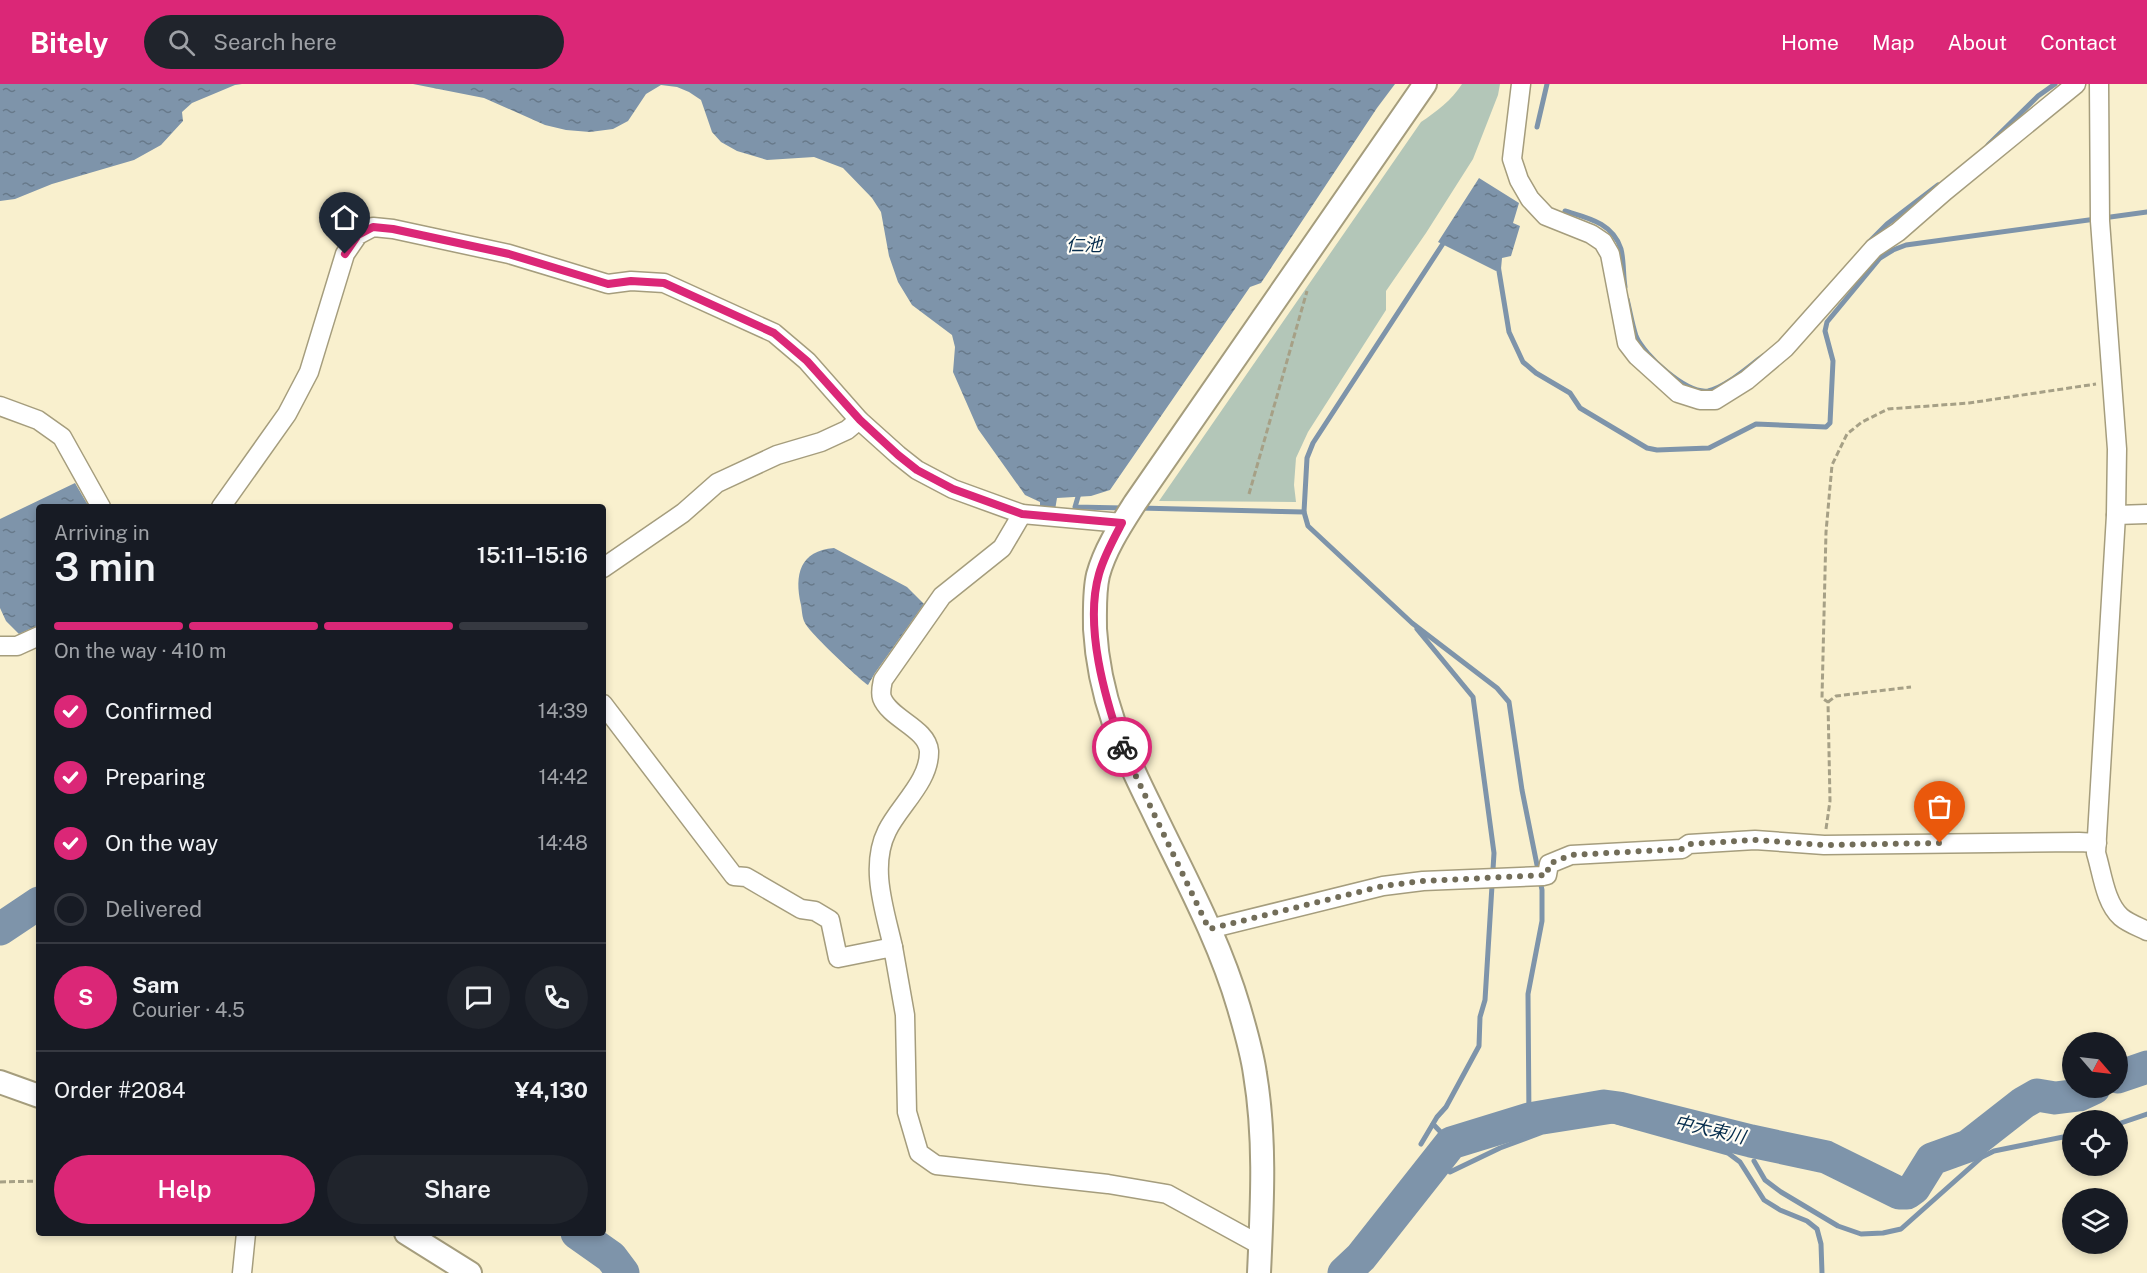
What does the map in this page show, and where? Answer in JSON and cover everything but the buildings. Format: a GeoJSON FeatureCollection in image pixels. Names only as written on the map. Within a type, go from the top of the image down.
{"type":"FeatureCollection","features":[{"type":"Feature","properties":{"kind":"street"},"geometry":{"type":"LineString","coordinates":[[1259,1273],[1262,1134],[1255,1073],[1239,1007],[1209,929],[1122,748],[1106,700],[1097,654],[1094,610],[1098,576],[1105,556],[1128,513],[1425,84]]}},
{"type":"Feature","properties":{"kind":"street"},"geometry":{"type":"LineString","coordinates":[[1521,84],[1512,159],[1519,180],[1530,199],[1546,216],[1591,234],[1603,242],[1610,254],[1627,343],[1636,356],[1678,393],[1700,400],[1715,400],[1730,392],[1785,348],[1874,248],[1898,232],[2076,84]]}},
{"type":"Feature","properties":{"kind":"street"},"geometry":{"type":"LineString","coordinates":[[2099,84],[2099,218],[2117,449],[2116,515],[2096,853],[2115,910],[2122,918],[2147,931]]}},
{"type":"Feature","properties":{"kind":"street"},"geometry":{"type":"LineString","coordinates":[[222,504],[287,414],[309,372],[345,254],[358,235],[373,227],[393,229],[509,254],[608,284],[631,281],[664,283],[774,333],[807,361],[860,420],[898,455],[917,470],[953,489],[1022,514],[1128,513]]}},
{"type":"Feature","properties":{"kind":"street"},"geometry":{"type":"LineString","coordinates":[[0,406],[38,420],[62,437],[99,504]]}},
{"type":"Feature","properties":{"kind":"street"},"geometry":{"type":"LineString","coordinates":[[606,566],[683,513],[717,483],[777,455],[821,442],[847,430],[860,420]]}},
{"type":"Feature","properties":{"kind":"street"},"geometry":{"type":"LineString","coordinates":[[1022,514],[1002,548],[942,596],[883,680],[881,696],[889,710],[918,732],[929,748],[928,765],[887,832],[879,858],[881,894],[905,1015],[908,1112],[919,1153],[936,1165],[1108,1184],[1167,1194],[1260,1245]]}},
{"type":"Feature","properties":{"kind":"street"},"geometry":{"type":"LineString","coordinates":[[2116,515],[2147,514]]}},
{"type":"Feature","properties":{"kind":"street"},"geometry":{"type":"LineString","coordinates":[[0,646],[17,646],[36,637]]}},
{"type":"Feature","properties":{"kind":"street"},"geometry":{"type":"LineString","coordinates":[[606,708],[734,876],[746,877],[801,909],[815,911],[830,920],[838,958],[893,947]]}},
{"type":"Feature","properties":{"kind":"street"},"geometry":{"type":"LineString","coordinates":[[1209,929],[1383,886],[1423,881],[1547,875],[1549,864],[1571,855],[1682,849],[1689,844],[1755,840],[1824,845],[2097,843]]}},
{"type":"Feature","properties":{"kind":"street"},"geometry":{"type":"LineString","coordinates":[[0,1082],[36,1094]]}},
{"type":"Feature","properties":{"kind":"street"},"geometry":{"type":"LineString","coordinates":[[242,1273],[246,1236]]}},
{"type":"Feature","properties":{"kind":"street"},"geometry":{"type":"LineString","coordinates":[[411,1236],[470,1273]]}},
{"type":"Feature","properties":{"kind":"path"},"geometry":{"type":"LineString","coordinates":[[1249,494],[1309,285]]}},
{"type":"Feature","properties":{"kind":"path"},"geometry":{"type":"LineString","coordinates":[[1828,702],[1822,698],[1826,532],[1833,465],[1847,435],[1862,422],[1888,409],[1969,403],[2112,381]]}},
{"type":"Feature","properties":{"kind":"path"},"geometry":{"type":"LineString","coordinates":[[1828,702],[1836,696],[1911,687]]}},
{"type":"Feature","properties":{"kind":"path"},"geometry":{"type":"LineString","coordinates":[[1824,845],[1830,801],[1828,702]]}},
{"type":"Feature","properties":{"kind":"path"},"geometry":{"type":"LineString","coordinates":[[0,1182],[36,1181]]}},
{"type":"Feature","properties":{"kind":"green space"},"geometry":{"type":"Polygon","coordinates":[[[1462,84],[1500,84],[1498,95],[1473,159],[1386,291],[1386,310],[1308,432],[1296,458],[1294,485],[1296,502],[1159,501],[1421,122],[1443,105],[1462,84]]]}},
{"type":"Feature","properties":{"kind":"water"},"geometry":{"type":"Polygon","coordinates":[[[0,84],[242,84],[192,103],[182,112],[183,121],[161,145],[134,160],[52,184],[15,199],[0,201],[0,84]]]}},
{"type":"Feature","properties":{"kind":"water","name":"仁池"},"geometry":{"type":"Polygon","coordinates":[[[413,84],[1395,84],[1261,283],[1250,287],[1110,490],[1091,496],[1057,498],[1055,510],[1040,509],[1040,502],[1025,495],[978,429],[953,372],[955,347],[952,335],[912,305],[898,282],[889,256],[881,212],[872,198],[843,168],[814,157],[767,160],[737,151],[721,142],[712,132],[701,100],[677,87],[661,85],[646,94],[628,121],[613,129],[590,132],[545,125],[484,98],[413,84]]]}},
{"type":"Feature","properties":{"kind":"water"},"geometry":{"type":"Polygon","coordinates":[[[1479,178],[1519,203],[1513,223],[1520,226],[1511,256],[1502,258],[1501,269],[1496,271],[1438,242],[1479,178]]]}},
{"type":"Feature","properties":{"kind":"water"},"geometry":{"type":"Polygon","coordinates":[[[75,483],[87,504],[36,504],[36,626],[19,634],[6,621],[0,608],[0,519],[75,483]]]}},
{"type":"Feature","properties":{"kind":"water"},"geometry":{"type":"Polygon","coordinates":[[[834,548],[907,587],[924,604],[868,685],[824,645],[803,619],[798,583],[802,566],[814,554],[834,548]]]}},
{"type":"Feature","properties":{"kind":"waterway"},"geometry":{"type":"LineString","coordinates":[[1537,127],[1547,84]]}},
{"type":"Feature","properties":{"kind":"waterway"},"geometry":{"type":"LineString","coordinates":[[1988,145],[2038,96],[2055,84]]}},
{"type":"Feature","properties":{"kind":"waterway"},"geometry":{"type":"LineString","coordinates":[[1867,244],[1887,224],[1938,185]]}},
{"type":"Feature","properties":{"kind":"waterway"},"geometry":{"type":"LineString","coordinates":[[1565,211],[1599,223],[1612,233],[1621,249],[1625,287]]}},
{"type":"Feature","properties":{"kind":"waterway"},"geometry":{"type":"LineString","coordinates":[[1498,265],[1509,332],[1523,362],[1536,373],[1570,393],[1580,408],[1647,448],[1657,450],[1709,448],[1756,424],[1826,427],[1830,423],[1833,361],[1825,331],[1827,322],[1880,258],[1893,250],[1906,245],[2147,212]]}},
{"type":"Feature","properties":{"kind":"waterway"},"geometry":{"type":"LineString","coordinates":[[1304,512],[1307,458],[1313,443],[1446,239]]}},
{"type":"Feature","properties":{"kind":"waterway"},"geometry":{"type":"LineString","coordinates":[[1627,299],[1640,344],[1656,363],[1689,386],[1699,390],[1715,389],[1763,356]]}},
{"type":"Feature","properties":{"kind":"waterway"},"geometry":{"type":"LineString","coordinates":[[1080,490],[1075,507],[1123,508]]}},
{"type":"Feature","properties":{"kind":"waterway"},"geometry":{"type":"LineString","coordinates":[[1139,508],[1304,512],[1308,526],[1412,623],[1497,688],[1509,702],[1522,790],[1542,890],[1542,921],[1528,994],[1529,1119]]}},
{"type":"Feature","properties":{"kind":"waterway"},"geometry":{"type":"LineString","coordinates":[[1417,629],[1473,697],[1494,853],[1485,1000],[1480,1017],[1479,1046],[1446,1107],[1437,1117],[1421,1144]]}},
{"type":"Feature","properties":{"kind":"waterway","name":"中大束川"},"geometry":{"type":"LineString","coordinates":[[0,929],[36,905]]}},
{"type":"Feature","properties":{"kind":"waterway","name":"中大束川"},"geometry":{"type":"LineString","coordinates":[[2128,1074],[2147,1067]]}},
{"type":"Feature","properties":{"kind":"waterway","name":"中大束川"},"geometry":{"type":"LineString","coordinates":[[1344,1273],[1361,1257],[1451,1143],[1529,1119],[1604,1106],[1619,1108],[1826,1157],[1899,1193],[1907,1193],[1914,1188],[1932,1159],[1968,1146],[2023,1103],[2037,1095],[2062,1097]]}},
{"type":"Feature","properties":{"kind":"waterway"},"geometry":{"type":"LineString","coordinates":[[2128,1121],[2147,1114]]}},
{"type":"Feature","properties":{"kind":"waterway"},"geometry":{"type":"LineString","coordinates":[[1450,1172],[1500,1148],[1543,1132],[1613,1121],[1728,1153],[1740,1162],[1764,1200],[1780,1210],[1807,1221],[1817,1229],[1821,1244],[1822,1273]]}},
{"type":"Feature","properties":{"kind":"waterway"},"geometry":{"type":"LineString","coordinates":[[1433,1124],[1451,1143]]}},
{"type":"Feature","properties":{"kind":"waterway"},"geometry":{"type":"LineString","coordinates":[[1754,1161],[1765,1180],[1838,1226],[1861,1234],[1883,1233],[1901,1229],[1982,1157],[1994,1151],[2062,1137]]}},
{"type":"Feature","properties":{"kind":"waterway","name":"中大束川"},"geometry":{"type":"LineString","coordinates":[[581,1236],[611,1257],[623,1273]]}},
{"type":"Feature","properties":{"kind":"way so far"},"geometry":{"type":"LineString","coordinates":[[1122,747],[1209,929],[1383,886],[1423,881],[1547,875],[1549,864],[1571,855],[1682,849],[1689,844],[1755,840],[1824,845],[1940,843]]}},
{"type":"Feature","properties":{"kind":"route"},"geometry":{"type":"LineString","coordinates":[[345,254],[358,235],[373,227],[393,229],[509,254],[608,284],[631,281],[664,283],[774,333],[807,361],[860,420],[898,455],[917,470],[953,489],[1022,514],[1122,523],[1105,556],[1098,576],[1094,610],[1097,654],[1106,700],[1122,747]]}}]}
